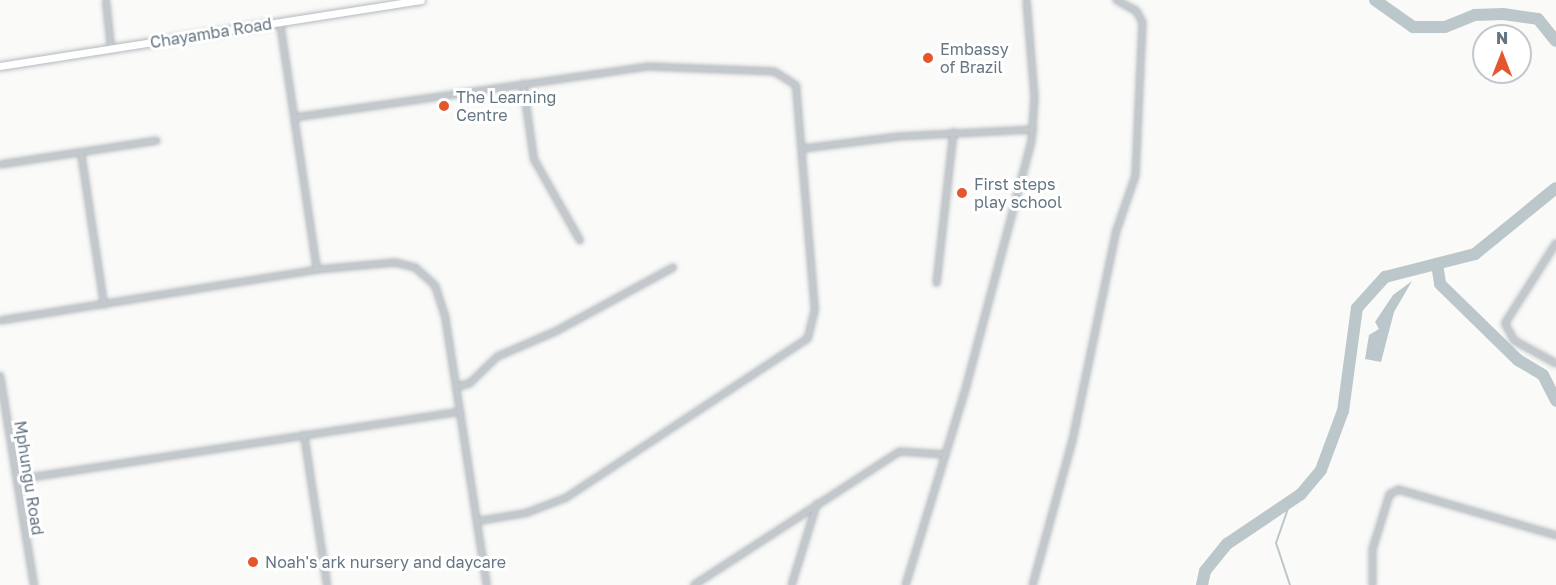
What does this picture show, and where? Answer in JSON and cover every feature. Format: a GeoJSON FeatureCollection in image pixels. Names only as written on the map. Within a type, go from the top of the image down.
{"type":"FeatureCollection","features":[{"type":"Feature","properties":{"kind":"street"},"geometry":{"type":"LineString","coordinates":[[106,0],[111,48]]}},
{"type":"Feature","properties":{"kind":"street","name":"Chayamba Road"},"geometry":{"type":"LineString","coordinates":[[0,66],[422,0]]}},
{"type":"Feature","properties":{"kind":"street"},"geometry":{"type":"LineString","coordinates":[[904,585],[945,454],[1033,129],[1026,0]]}},
{"type":"Feature","properties":{"kind":"street"},"geometry":{"type":"LineString","coordinates":[[1032,585],[1072,440],[1116,230],[1135,175],[1142,22],[1137,11],[1116,0]]}},
{"type":"Feature","properties":{"kind":"street"},"geometry":{"type":"LineString","coordinates":[[280,22],[317,269]]}},
{"type":"Feature","properties":{"kind":"street"},"geometry":{"type":"LineString","coordinates":[[294,117],[671,64],[780,72],[794,81],[798,90],[815,309],[808,338],[565,498],[526,513],[478,521]]}},
{"type":"Feature","properties":{"kind":"street"},"geometry":{"type":"LineString","coordinates":[[523,83],[534,159],[580,240]]}},
{"type":"Feature","properties":{"kind":"street"},"geometry":{"type":"LineString","coordinates":[[803,148],[953,132],[1033,129]]}},
{"type":"Feature","properties":{"kind":"street"},"geometry":{"type":"LineString","coordinates":[[936,284],[953,132]]}},
{"type":"Feature","properties":{"kind":"street"},"geometry":{"type":"LineString","coordinates":[[0,164],[156,140]]}},
{"type":"Feature","properties":{"kind":"street"},"geometry":{"type":"LineString","coordinates":[[81,152],[104,304]]}},
{"type":"Feature","properties":{"kind":"street"},"geometry":{"type":"LineString","coordinates":[[1556,243],[1505,323],[1514,340],[1556,363]]}},
{"type":"Feature","properties":{"kind":"street"},"geometry":{"type":"LineString","coordinates":[[0,320],[317,269],[395,262],[428,275],[441,298],[457,386],[487,585]]}},
{"type":"Feature","properties":{"kind":"street"},"geometry":{"type":"LineString","coordinates":[[457,386],[469,383],[497,356],[555,331],[673,267]]}},
{"type":"Feature","properties":{"kind":"street","name":"Mphungu Road"},"geometry":{"type":"LineString","coordinates":[[0,375],[34,585]]}},
{"type":"Feature","properties":{"kind":"street"},"geometry":{"type":"LineString","coordinates":[[17,478],[460,411]]}},
{"type":"Feature","properties":{"kind":"street"},"geometry":{"type":"LineString","coordinates":[[304,434],[327,585]]}},
{"type":"Feature","properties":{"kind":"street"},"geometry":{"type":"LineString","coordinates":[[693,585],[899,451],[945,454]]}},
{"type":"Feature","properties":{"kind":"street"},"geometry":{"type":"LineString","coordinates":[[1372,585],[1372,549],[1389,494],[1398,489],[1556,535]]}},
{"type":"Feature","properties":{"kind":"street"},"geometry":{"type":"LineString","coordinates":[[791,585],[816,504]]}},
{"type":"Feature","properties":{"kind":"shaded area"},"geometry":{"type":"Polygon","coordinates":[[[1412,281],[1394,312],[1381,362],[1365,359],[1369,335],[1379,329],[1375,322],[1393,295],[1412,281]]]}},
{"type":"Feature","properties":{"kind":"waterway"},"geometry":{"type":"LineString","coordinates":[[1375,0],[1413,27],[1445,27],[1475,15],[1503,14],[1538,19],[1556,41]]}},
{"type":"Feature","properties":{"kind":"waterway"},"geometry":{"type":"LineString","coordinates":[[1202,585],[1205,571],[1227,544],[1301,494],[1321,470],[1343,411],[1357,308],[1385,277],[1475,254],[1556,188]]}},
{"type":"Feature","properties":{"kind":"waterway"},"geometry":{"type":"LineString","coordinates":[[1437,264],[1440,284],[1518,360],[1543,375],[1556,401]]}},
{"type":"Feature","properties":{"kind":"waterway"},"geometry":{"type":"LineString","coordinates":[[1290,585],[1276,543],[1291,500]]}},
{"type":"Feature","properties":{"kind":"place","name":"Embassy of Brazil"},"geometry":{"type":"Point","coordinates":[928,58]}},
{"type":"Feature","properties":{"kind":"place","name":"The Learning Centre"},"geometry":{"type":"Point","coordinates":[444,106]}},
{"type":"Feature","properties":{"kind":"place","name":"First steps play school"},"geometry":{"type":"Point","coordinates":[962,193]}},
{"type":"Feature","properties":{"kind":"place","name":"Noah's ark nursery and daycare"},"geometry":{"type":"Point","coordinates":[253,562]}}]}
